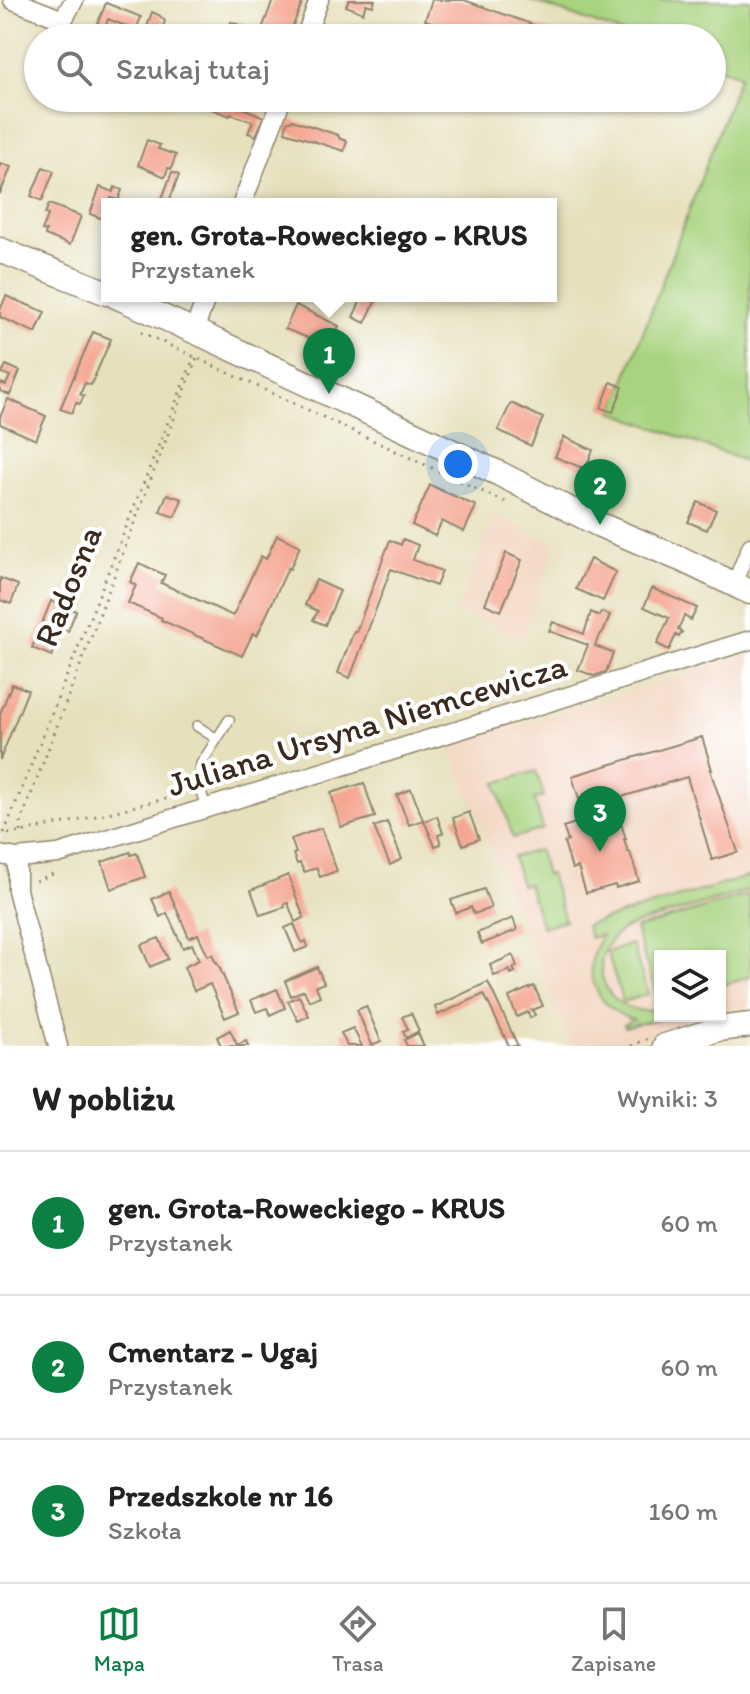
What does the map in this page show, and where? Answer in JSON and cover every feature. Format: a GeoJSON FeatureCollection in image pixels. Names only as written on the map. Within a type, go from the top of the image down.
{"type":"FeatureCollection","features":[{"type":"Feature","properties":{"kind":"street"},"geometry":{"type":"LineString","coordinates":[[13,0],[63,20],[74,0]]}},
{"type":"Feature","properties":{"kind":"street"},"geometry":{"type":"LineString","coordinates":[[310,24],[319,0]]}},
{"type":"Feature","properties":{"kind":"street"},"geometry":{"type":"LineString","coordinates":[[244,198],[277,112]]}},
{"type":"Feature","properties":{"kind":"street"},"geometry":{"type":"LineString","coordinates":[[0,250],[101,291]]}},
{"type":"Feature","properties":{"kind":"street"},"geometry":{"type":"LineString","coordinates":[[130,302],[500,474],[600,525],[742,588],[750,545]]}},
{"type":"Feature","properties":{"kind":"street"},"geometry":{"type":"LineString","coordinates":[[194,330],[205,302]]}},
{"type":"Feature","properties":{"kind":"street","name":"Juliana Ursyna Niemcewicza"},"geometry":{"type":"LineString","coordinates":[[8,857],[58,854],[750,640]]}},
{"type":"Feature","properties":{"kind":"street"},"geometry":{"type":"LineString","coordinates":[[8,857],[58,1046]]}},
{"type":"Feature","properties":{"kind":"street"},"geometry":{"type":"LineString","coordinates":[[665,1046],[708,1032],[750,1025]]}},
{"type":"Feature","properties":{"kind":"lane"},"geometry":{"type":"LineString","coordinates":[[206,808],[198,772],[229,720]]}},
{"type":"Feature","properties":{"kind":"lane"},"geometry":{"type":"LineString","coordinates":[[197,726],[217,739]]}},
{"type":"Feature","properties":{"kind":"path"},"geometry":{"type":"LineString","coordinates":[[137,330],[518,508]]}},
{"type":"Feature","properties":{"kind":"path"},"geometry":{"type":"LineString","coordinates":[[21,832],[21,821],[196,358]]}},
{"type":"Feature","properties":{"kind":"path","name":"Radosna"},"geometry":{"type":"LineString","coordinates":[[8,857],[4,834],[196,358]]}},
{"type":"Feature","properties":{"kind":"shaded area"},"geometry":{"type":"Polygon","coordinates":[[[495,515],[556,544],[524,639],[457,610],[495,515]]]}},
{"type":"Feature","properties":{"kind":"shaded area"},"geometry":{"type":"Polygon","coordinates":[[[750,654],[750,1007],[726,1011],[726,950],[654,950],[654,1022],[683,1022],[620,1046],[571,1046],[450,747],[750,654]]]}},
{"type":"Feature","properties":{"kind":"green space"},"geometry":{"type":"Polygon","coordinates":[[[529,0],[750,0],[750,463],[613,412],[740,75],[726,70],[726,24],[597,24],[529,0]]]}},
{"type":"Feature","properties":{"kind":"green space"},"geometry":{"type":"Polygon","coordinates":[[[536,771],[544,796],[534,799],[543,829],[513,838],[496,783],[536,771]]]}},
{"type":"Feature","properties":{"kind":"green space"},"geometry":{"type":"Polygon","coordinates":[[[539,850],[565,920],[542,927],[528,884],[521,885],[513,857],[539,850]]]}},
{"type":"Feature","properties":{"kind":"green space"},"geometry":{"type":"Polygon","coordinates":[[[750,876],[750,890],[633,925],[616,936],[605,949],[601,965],[603,980],[611,994],[623,1005],[640,1010],[654,1009],[654,1020],[625,1027],[624,1024],[633,1020],[620,1014],[600,997],[592,974],[592,961],[602,935],[590,938],[586,925],[750,876]]]}},
{"type":"Feature","properties":{"kind":"green space"},"geometry":{"type":"Polygon","coordinates":[[[747,895],[750,904],[750,977],[726,984],[726,950],[654,950],[654,988],[635,929],[747,895]]]}},
{"type":"Feature","properties":{"kind":"green space"},"geometry":{"type":"Polygon","coordinates":[[[632,944],[648,994],[623,1002],[607,952],[632,944]]]}},
{"type":"Feature","properties":{"kind":"building"},"geometry":{"type":"Polygon","coordinates":[[[273,0],[302,3],[294,24],[264,24],[273,0]]]}},
{"type":"Feature","properties":{"kind":"building"},"geometry":{"type":"Polygon","coordinates":[[[349,0],[375,0],[373,6],[366,4],[363,13],[346,6],[349,0]]]}},
{"type":"Feature","properties":{"kind":"building"},"geometry":{"type":"Polygon","coordinates":[[[432,0],[464,0],[531,24],[436,24],[425,20],[432,0]]]}},
{"type":"Feature","properties":{"kind":"building"},"geometry":{"type":"Polygon","coordinates":[[[106,3],[141,17],[138,24],[121,24],[108,19],[106,24],[97,24],[106,3]]]}},
{"type":"Feature","properties":{"kind":"building"},"geometry":{"type":"Polygon","coordinates":[[[152,12],[165,21],[164,24],[148,24],[152,12]]]}},
{"type":"Feature","properties":{"kind":"building"},"geometry":{"type":"Polygon","coordinates":[[[219,112],[252,112],[264,117],[256,136],[248,133],[253,122],[219,112]]]}},
{"type":"Feature","properties":{"kind":"building"},"geometry":{"type":"Polygon","coordinates":[[[292,120],[338,135],[347,141],[344,151],[285,132],[287,122],[292,120]]]}},
{"type":"Feature","properties":{"kind":"building"},"geometry":{"type":"Polygon","coordinates":[[[147,140],[160,145],[158,149],[176,155],[165,177],[138,165],[147,140]]]}},
{"type":"Feature","properties":{"kind":"building"},"geometry":{"type":"Polygon","coordinates":[[[0,163],[11,167],[0,194],[0,163]]]}},
{"type":"Feature","properties":{"kind":"building"},"geometry":{"type":"Polygon","coordinates":[[[43,167],[54,171],[42,201],[31,196],[43,167]]]}},
{"type":"Feature","properties":{"kind":"building"},"geometry":{"type":"Polygon","coordinates":[[[172,172],[179,175],[170,198],[162,198],[172,172]]]}},
{"type":"Feature","properties":{"kind":"building"},"geometry":{"type":"Polygon","coordinates":[[[100,187],[113,192],[115,187],[122,190],[119,198],[101,198],[101,218],[90,214],[100,187]]]}},
{"type":"Feature","properties":{"kind":"building"},"geometry":{"type":"Polygon","coordinates":[[[49,204],[81,216],[70,245],[45,235],[46,231],[42,230],[49,204]]]}},
{"type":"Feature","properties":{"kind":"building"},"geometry":{"type":"Polygon","coordinates":[[[6,296],[45,312],[36,333],[0,317],[6,296]]]}},
{"type":"Feature","properties":{"kind":"building"},"geometry":{"type":"Polygon","coordinates":[[[360,302],[375,302],[365,323],[353,317],[360,302]]]}},
{"type":"Feature","properties":{"kind":"building"},"geometry":{"type":"Polygon","coordinates":[[[296,305],[339,326],[329,349],[285,329],[296,305]]]}},
{"type":"Feature","properties":{"kind":"building"},"geometry":{"type":"Polygon","coordinates":[[[93,332],[111,339],[91,385],[85,383],[80,404],[76,403],[72,413],[60,409],[93,332]]]}},
{"type":"Feature","properties":{"kind":"building"},"geometry":{"type":"Polygon","coordinates":[[[6,365],[20,371],[10,395],[0,391],[0,383],[6,385],[10,376],[2,373],[6,365]]]}},
{"type":"Feature","properties":{"kind":"building"},"geometry":{"type":"Polygon","coordinates":[[[611,382],[623,387],[613,412],[601,408],[611,382]]]}},
{"type":"Feature","properties":{"kind":"building"},"geometry":{"type":"Polygon","coordinates":[[[8,399],[46,416],[36,440],[0,424],[8,399]]]}},
{"type":"Feature","properties":{"kind":"building"},"geometry":{"type":"Polygon","coordinates":[[[511,403],[543,418],[531,446],[498,430],[511,403]]]}},
{"type":"Feature","properties":{"kind":"building"},"geometry":{"type":"Polygon","coordinates":[[[564,437],[593,450],[585,469],[555,457],[564,437]]]}},
{"type":"Feature","properties":{"kind":"building"},"geometry":{"type":"Polygon","coordinates":[[[430,485],[476,506],[464,532],[442,521],[435,536],[412,525],[430,485]]]}},
{"type":"Feature","properties":{"kind":"building"},"geometry":{"type":"Polygon","coordinates":[[[167,494],[182,499],[175,517],[160,512],[167,494]]]}},
{"type":"Feature","properties":{"kind":"building"},"geometry":{"type":"Polygon","coordinates":[[[698,502],[716,510],[707,530],[688,522],[698,502]]]}},
{"type":"Feature","properties":{"kind":"building"},"geometry":{"type":"Polygon","coordinates":[[[277,535],[300,546],[257,636],[253,633],[242,656],[128,603],[136,585],[130,582],[139,563],[165,575],[161,583],[233,616],[261,556],[266,559],[277,535]]]}},
{"type":"Feature","properties":{"kind":"building"},"geometry":{"type":"Polygon","coordinates":[[[403,539],[418,545],[413,560],[442,571],[436,586],[391,569],[350,678],[338,673],[390,540],[401,545],[403,539]]]}},
{"type":"Feature","properties":{"kind":"building"},"geometry":{"type":"Polygon","coordinates":[[[506,553],[522,560],[501,611],[485,604],[506,553]]]}},
{"type":"Feature","properties":{"kind":"building"},"geometry":{"type":"Polygon","coordinates":[[[590,559],[616,572],[603,601],[576,589],[590,559]]]}},
{"type":"Feature","properties":{"kind":"building"},"geometry":{"type":"Polygon","coordinates":[[[0,578],[18,585],[11,604],[0,600],[0,578]]]}},
{"type":"Feature","properties":{"kind":"building"},"geometry":{"type":"Polygon","coordinates":[[[316,580],[340,591],[325,625],[313,620],[318,611],[305,605],[316,580]]]}},
{"type":"Feature","properties":{"kind":"building"},"geometry":{"type":"Polygon","coordinates":[[[652,588],[697,608],[691,620],[684,616],[678,630],[682,632],[679,637],[676,635],[669,650],[657,644],[669,618],[644,607],[652,588]]]}},
{"type":"Feature","properties":{"kind":"building"},"geometry":{"type":"Polygon","coordinates":[[[51,601],[76,611],[68,631],[63,629],[52,656],[32,648],[51,601]]]}},
{"type":"Feature","properties":{"kind":"building"},"geometry":{"type":"Polygon","coordinates":[[[591,612],[599,616],[601,612],[610,615],[595,646],[613,653],[606,672],[594,676],[578,670],[588,645],[549,631],[553,622],[584,634],[591,612]]]}},
{"type":"Feature","properties":{"kind":"building"},"geometry":{"type":"Polygon","coordinates":[[[12,684],[28,690],[0,760],[0,714],[12,684]]]}},
{"type":"Feature","properties":{"kind":"building"},"geometry":{"type":"Polygon","coordinates":[[[702,737],[738,852],[712,860],[687,777],[592,806],[595,818],[617,811],[639,881],[586,893],[578,867],[572,869],[564,842],[568,841],[563,827],[588,819],[572,776],[702,737]]]}},
{"type":"Feature","properties":{"kind":"building"},"geometry":{"type":"Polygon","coordinates":[[[364,783],[375,817],[341,827],[331,793],[364,783]]]}},
{"type":"Feature","properties":{"kind":"building"},"geometry":{"type":"Polygon","coordinates":[[[411,789],[423,820],[409,825],[397,795],[411,789]]]}},
{"type":"Feature","properties":{"kind":"building"},"geometry":{"type":"Polygon","coordinates":[[[469,812],[479,839],[463,845],[453,818],[469,812]]]}},
{"type":"Feature","properties":{"kind":"building"},"geometry":{"type":"Polygon","coordinates":[[[437,816],[443,833],[438,835],[441,844],[435,846],[424,821],[437,816]]]}},
{"type":"Feature","properties":{"kind":"building"},"geometry":{"type":"Polygon","coordinates":[[[387,822],[402,859],[390,865],[374,827],[387,822]]]}},
{"type":"Feature","properties":{"kind":"building"},"geometry":{"type":"Polygon","coordinates":[[[321,828],[337,871],[320,877],[317,868],[304,872],[300,863],[297,864],[291,839],[321,828]]]}},
{"type":"Feature","properties":{"kind":"building"},"geometry":{"type":"Polygon","coordinates":[[[130,852],[131,855],[137,853],[145,877],[111,889],[102,862],[130,852]]]}},
{"type":"Feature","properties":{"kind":"building"},"geometry":{"type":"Polygon","coordinates":[[[288,875],[304,918],[295,922],[288,903],[284,904],[285,907],[260,915],[251,890],[288,875]]]}},
{"type":"Feature","properties":{"kind":"building"},"geometry":{"type":"Polygon","coordinates":[[[484,889],[491,908],[474,914],[471,907],[456,913],[451,900],[484,889]]]}},
{"type":"Feature","properties":{"kind":"building"},"geometry":{"type":"Polygon","coordinates":[[[169,891],[189,938],[198,934],[208,956],[212,954],[239,1012],[225,1018],[210,984],[194,991],[184,967],[199,960],[192,944],[183,948],[167,913],[160,917],[152,899],[169,891]]]}},
{"type":"Feature","properties":{"kind":"building"},"geometry":{"type":"Polygon","coordinates":[[[513,918],[517,930],[482,944],[477,933],[513,918]]]}},
{"type":"Feature","properties":{"kind":"building"},"geometry":{"type":"Polygon","coordinates":[[[294,924],[302,943],[306,941],[308,947],[295,952],[285,928],[294,924]]]}},
{"type":"Feature","properties":{"kind":"building"},"geometry":{"type":"Polygon","coordinates":[[[159,938],[168,959],[150,967],[141,945],[159,938]]]}},
{"type":"Feature","properties":{"kind":"building"},"geometry":{"type":"Polygon","coordinates":[[[513,955],[517,967],[513,968],[515,972],[511,974],[510,970],[494,976],[490,965],[513,955]]]}},
{"type":"Feature","properties":{"kind":"building"},"geometry":{"type":"Polygon","coordinates":[[[317,967],[324,983],[316,986],[320,996],[309,1001],[304,990],[291,996],[285,981],[317,967]]]}},
{"type":"Feature","properties":{"kind":"building"},"geometry":{"type":"Polygon","coordinates":[[[488,982],[518,1046],[509,1046],[484,994],[438,1015],[435,1007],[488,982]]]}},
{"type":"Feature","properties":{"kind":"building"},"geometry":{"type":"Polygon","coordinates":[[[534,986],[543,1006],[532,1010],[535,1015],[530,1018],[528,1012],[517,1017],[509,997],[534,986]]]}},
{"type":"Feature","properties":{"kind":"building"},"geometry":{"type":"Polygon","coordinates":[[[277,989],[285,1008],[270,1015],[267,1008],[256,1012],[251,1000],[277,989]]]}},
{"type":"Feature","properties":{"kind":"building"},"geometry":{"type":"Polygon","coordinates":[[[299,996],[309,1016],[298,1021],[288,1001],[299,996]]]}},
{"type":"Feature","properties":{"kind":"building"},"geometry":{"type":"Polygon","coordinates":[[[366,1006],[381,1041],[372,1045],[357,1010],[366,1006]]]}},
{"type":"Feature","properties":{"kind":"building"},"geometry":{"type":"Polygon","coordinates":[[[411,1013],[419,1031],[406,1038],[403,1031],[408,1029],[402,1017],[411,1013]]]}},
{"type":"Feature","properties":{"kind":"building"},"geometry":{"type":"Polygon","coordinates":[[[353,1028],[362,1046],[347,1046],[341,1033],[353,1028]]]}},
{"type":"Feature","properties":{"kind":"building"},"geometry":{"type":"Polygon","coordinates":[[[230,1030],[237,1045],[246,1041],[248,1046],[221,1046],[217,1037],[230,1030]]]}},
{"type":"Feature","properties":{"kind":"building"},"geometry":{"type":"Polygon","coordinates":[[[418,1033],[424,1046],[407,1046],[404,1040],[418,1033]]]}},
{"type":"Feature","properties":{"kind":"place","name":"gen. Grota-Roweckiego - KRUS"},"geometry":{"type":"Point","coordinates":[329,394]}},
{"type":"Feature","properties":{"kind":"place","name":"Cmentarz - Ugaj"},"geometry":{"type":"Point","coordinates":[600,525]}},
{"type":"Feature","properties":{"kind":"place","name":"Przedszkole nr 16"},"geometry":{"type":"Point","coordinates":[600,852]}}]}
